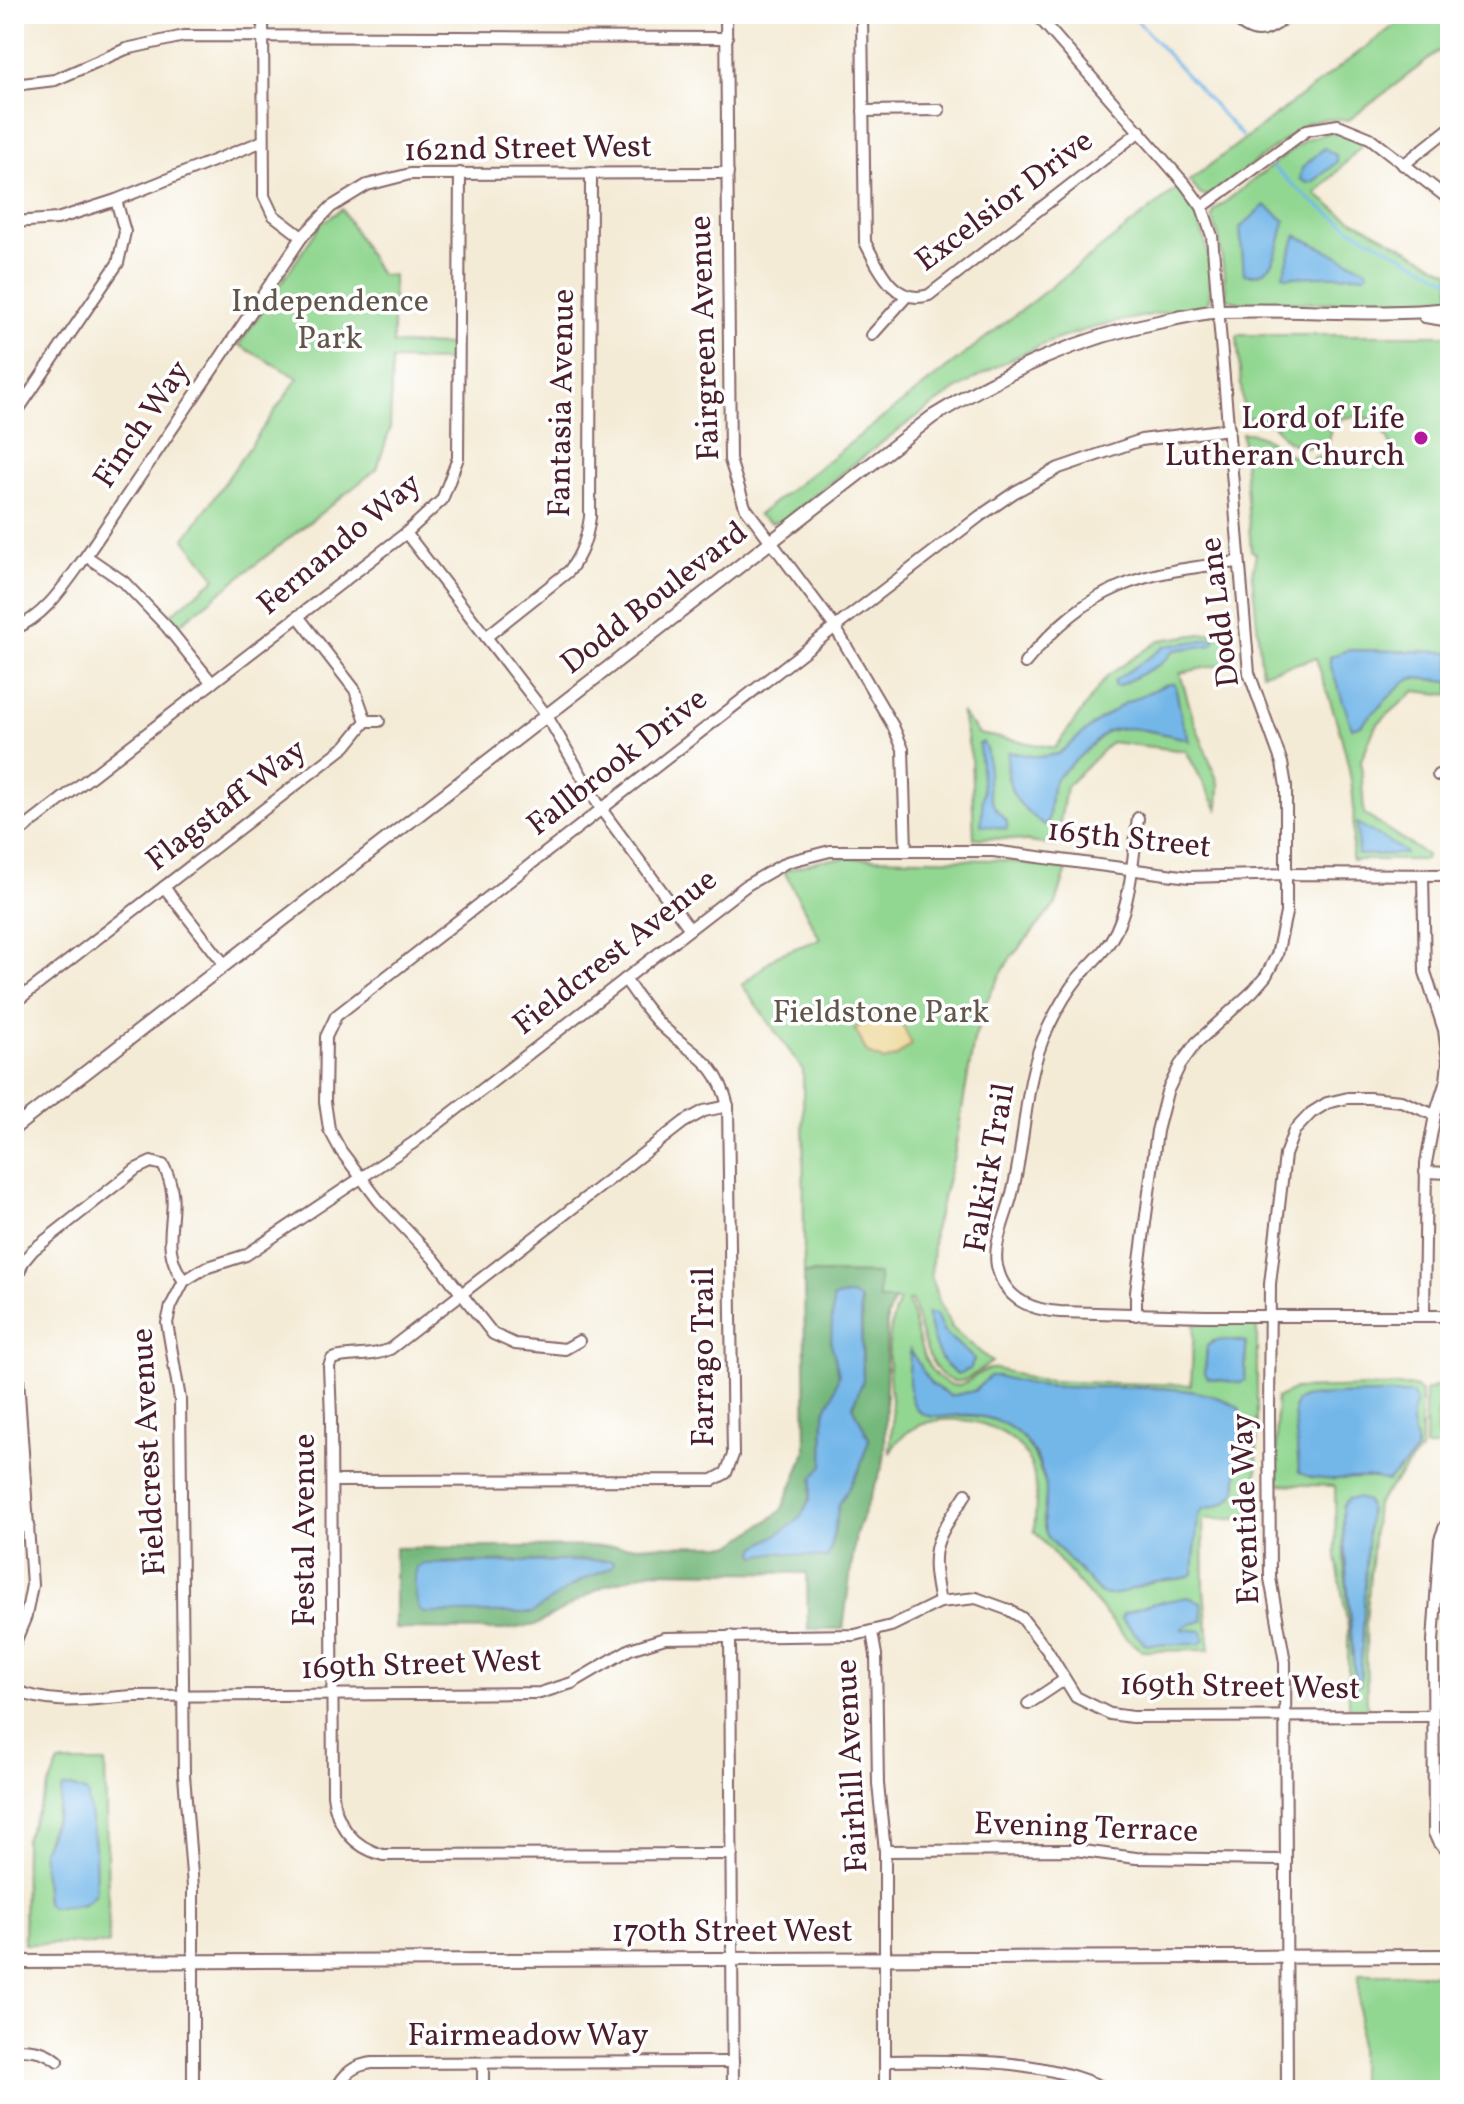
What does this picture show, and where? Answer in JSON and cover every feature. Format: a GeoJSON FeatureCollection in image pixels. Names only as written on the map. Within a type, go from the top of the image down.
{"type":"FeatureCollection","features":[{"type":"Feature","properties":{"kind":"street"},"geometry":{"type":"LineString","coordinates":[[263,14],[262,184],[267,206],[281,223],[302,237]]}},
{"type":"Feature","properties":{"kind":"street","name":"Fairgreen Avenue"},"geometry":{"type":"LineString","coordinates":[[726,14],[730,460],[745,507],[835,627],[893,726],[903,749],[906,851]]}},
{"type":"Feature","properties":{"kind":"street","name":"Excelsior Drive"},"geometry":{"type":"LineString","coordinates":[[862,14],[865,242],[876,263],[897,291],[906,297],[916,299],[929,295],[1140,131]]}},
{"type":"Feature","properties":{"kind":"street","name":"Dodd Lane"},"geometry":{"type":"LineString","coordinates":[[1036,14],[1140,131],[1202,207],[1216,253],[1249,673],[1282,763],[1286,786],[1284,930],[1277,955],[1266,976],[1253,991],[1187,1054],[1173,1079],[1157,1131],[1136,1292],[1136,1315]]}},
{"type":"Feature","properties":{"kind":"street"},"geometry":{"type":"LineString","coordinates":[[1231,14],[1245,28],[1257,32],[1268,30],[1290,14]]}},
{"type":"Feature","properties":{"kind":"street"},"geometry":{"type":"LineString","coordinates":[[14,85],[55,80],[126,49],[184,36],[727,38]]}},
{"type":"Feature","properties":{"kind":"street"},"geometry":{"type":"LineString","coordinates":[[863,111],[939,110]]}},
{"type":"Feature","properties":{"kind":"street"},"geometry":{"type":"LineString","coordinates":[[1202,207],[1307,130],[1338,125],[1352,128],[1370,138],[1450,200]]}},
{"type":"Feature","properties":{"kind":"street"},"geometry":{"type":"LineString","coordinates":[[1403,165],[1450,128]]}},
{"type":"Feature","properties":{"kind":"street"},"geometry":{"type":"LineString","coordinates":[[14,222],[57,219],[116,200],[263,141]]}},
{"type":"Feature","properties":{"kind":"street","name":"Fernando Way"},"geometry":{"type":"LineString","coordinates":[[14,836],[406,533],[442,500],[458,458],[460,173]]}},
{"type":"Feature","properties":{"kind":"street","name":"Fantasia Avenue"},"geometry":{"type":"LineString","coordinates":[[486,637],[569,571],[586,541],[590,517],[591,173]]}},
{"type":"Feature","properties":{"kind":"street","name":"162nd Street West"},"geometry":{"type":"LineString","coordinates":[[302,237],[331,207],[367,185],[410,174],[728,173]]}},
{"type":"Feature","properties":{"kind":"street"},"geometry":{"type":"LineString","coordinates":[[14,416],[118,263],[125,232],[116,200]]}},
{"type":"Feature","properties":{"kind":"street","name":"Finch Way"},"geometry":{"type":"LineString","coordinates":[[14,629],[27,624],[48,606],[86,556],[302,237]]}},
{"type":"Feature","properties":{"kind":"street"},"geometry":{"type":"LineString","coordinates":[[872,335],[906,297]]}},
{"type":"Feature","properties":{"kind":"street","name":"Dodd Boulevard"},"geometry":{"type":"LineString","coordinates":[[14,1128],[932,417],[1003,375],[1079,343],[1116,332],[1221,311],[1410,313],[1450,309]]}},
{"type":"Feature","properties":{"kind":"street","name":"Dodd Boulevard"},"geometry":{"type":"LineString","coordinates":[[1410,313],[1450,320]]}},
{"type":"Feature","properties":{"kind":"street","name":"Fallbrook Drive"},"geometry":{"type":"LineString","coordinates":[[579,1341],[565,1349],[507,1342],[488,1329],[418,1240],[362,1179],[334,1140],[326,1116],[325,1048],[330,1026],[336,1016],[835,627],[1015,492],[1059,468],[1141,440],[1229,429]]}},
{"type":"Feature","properties":{"kind":"street"},"geometry":{"type":"LineString","coordinates":[[406,533],[547,716],[601,809],[690,929]]}},
{"type":"Feature","properties":{"kind":"street"},"geometry":{"type":"LineString","coordinates":[[86,556],[124,582],[167,627],[212,683]]}},
{"type":"Feature","properties":{"kind":"street"},"geometry":{"type":"LineString","coordinates":[[1025,663],[1059,626],[1108,591],[1165,571],[1239,562]]}},
{"type":"Feature","properties":{"kind":"street"},"geometry":{"type":"LineString","coordinates":[[298,616],[355,690],[366,721],[379,721]]}},
{"type":"Feature","properties":{"kind":"street","name":"Flagstaff Way"},"geometry":{"type":"LineString","coordinates":[[14,1003],[346,746],[366,721]]}},
{"type":"Feature","properties":{"kind":"street"},"geometry":{"type":"LineString","coordinates":[[1438,775],[1450,780]]}},
{"type":"Feature","properties":{"kind":"street","name":"Falkirk Trail"},"geometry":{"type":"LineString","coordinates":[[1138,818],[1125,908],[1114,934],[1059,1004],[1044,1035],[1034,1070],[1020,1167],[997,1255],[1000,1274],[1007,1289],[1027,1306],[1041,1311],[1136,1315],[1450,1316]]}},
{"type":"Feature","properties":{"kind":"street","name":"165th Street"},"geometry":{"type":"LineString","coordinates":[[802,856],[830,851],[1017,853],[1189,877],[1450,875]]}},
{"type":"Feature","properties":{"kind":"street","name":"Fieldcrest Avenue"},"geometry":{"type":"LineString","coordinates":[[193,2090],[193,1887],[185,1811],[180,1399],[167,1323],[176,1293],[184,1281],[205,1268],[246,1255],[362,1179],[760,876],[802,856]]}},
{"type":"Feature","properties":{"kind":"street"},"geometry":{"type":"LineString","coordinates":[[1423,875],[1425,972],[1444,1030],[1448,1062],[1446,1081],[1427,1146],[1424,1316]]}},
{"type":"Feature","properties":{"kind":"street"},"geometry":{"type":"LineString","coordinates":[[164,887],[225,965]]}},
{"type":"Feature","properties":{"kind":"street","name":"Farrago Trail"},"geometry":{"type":"LineString","coordinates":[[332,1481],[713,1480],[726,1473],[733,1455],[728,1106],[722,1087],[705,1060],[664,1029],[625,979]]}},
{"type":"Feature","properties":{"kind":"street","name":"Eventide Way"},"geometry":{"type":"LineString","coordinates":[[1287,2090],[1285,1662],[1270,1578],[1269,1316],[1285,1155],[1294,1131],[1311,1113],[1327,1103],[1348,1098],[1401,1101],[1435,1115]]}},
{"type":"Feature","properties":{"kind":"street","name":"Festal Avenue"},"geometry":{"type":"LineString","coordinates":[[728,1106],[704,1111],[684,1122],[390,1349],[375,1355],[332,1359],[329,1366],[335,1807],[343,1828],[372,1852],[395,1856],[732,1854]]}},
{"type":"Feature","properties":{"kind":"street"},"geometry":{"type":"LineString","coordinates":[[14,1286],[23,1262],[33,1250],[136,1169],[151,1162],[163,1165],[170,1183],[174,1215],[169,1250],[173,1266],[184,1281]]}},
{"type":"Feature","properties":{"kind":"street"},"geometry":{"type":"LineString","coordinates":[[1425,1172],[1450,1173]]}},
{"type":"Feature","properties":{"kind":"street"},"geometry":{"type":"LineString","coordinates":[[14,1319],[32,1570],[30,1601],[14,1645]]}},
{"type":"Feature","properties":{"kind":"street"},"geometry":{"type":"LineString","coordinates":[[940,1602],[933,1566],[934,1552],[939,1536],[966,1494]]}},
{"type":"Feature","properties":{"kind":"street"},"geometry":{"type":"LineString","coordinates":[[1450,1523],[1445,1526],[1440,1539],[1433,1641],[1434,1833],[1438,1842],[1450,1853]]}},
{"type":"Feature","properties":{"kind":"street"},"geometry":{"type":"LineString","coordinates":[[14,1526],[29,1525]]}},
{"type":"Feature","properties":{"kind":"street","name":"169th Street West"},"geometry":{"type":"LineString","coordinates":[[14,1690],[70,1703],[121,1696],[540,1693],[572,1683],[647,1642],[682,1636],[846,1636],[872,1632],[940,1602],[976,1598],[1009,1610],[1030,1627],[1076,1697],[1110,1714],[1132,1717],[1285,1718],[1433,1716]]}},
{"type":"Feature","properties":{"kind":"street","name":"Fairhill Avenue"},"geometry":{"type":"LineString","coordinates":[[872,1632],[876,1655],[878,1799],[885,1851],[885,2090]]}},
{"type":"Feature","properties":{"kind":"street"},"geometry":{"type":"LineString","coordinates":[[730,1636],[733,2090]]}},
{"type":"Feature","properties":{"kind":"street"},"geometry":{"type":"LineString","coordinates":[[1028,1704],[1064,1680]]}},
{"type":"Feature","properties":{"kind":"street","name":"Evening Terrace"},"geometry":{"type":"LineString","coordinates":[[885,1851],[1075,1850],[1136,1858],[1286,1860]]}},
{"type":"Feature","properties":{"kind":"street","name":"170th Street West"},"geometry":{"type":"LineString","coordinates":[[14,1962],[1450,1956]]}},
{"type":"Feature","properties":{"kind":"street"},"geometry":{"type":"LineString","coordinates":[[14,2049],[36,2049],[58,2061]]}},
{"type":"Feature","properties":{"kind":"street"},"geometry":{"type":"LineString","coordinates":[[885,2061],[1016,2062],[1065,2072],[1109,2090]]}},
{"type":"Feature","properties":{"kind":"street","name":"Fairmeadow Way"},"geometry":{"type":"LineString","coordinates":[[336,2090],[345,2074],[364,2064],[733,2062]]}},
{"type":"Feature","properties":{"kind":"street"},"geometry":{"type":"LineString","coordinates":[[483,2063],[483,2090]]}},
{"type":"Feature","properties":{"kind":"green space"},"geometry":{"type":"Polygon","coordinates":[[[1400,14],[1450,14],[1450,43],[1349,120],[1323,119],[1306,124],[1210,196],[1201,195],[1189,181],[1399,22],[1400,14]]]}},
{"type":"Feature","properties":{"kind":"green space"},"geometry":{"type":"Polygon","coordinates":[[[1332,132],[1354,135],[1365,142],[1316,194],[1342,214],[1450,272],[1450,302],[1240,303],[1227,298],[1219,237],[1212,217],[1215,210],[1306,139],[1332,132]]]}},
{"type":"Feature","properties":{"kind":"green space"},"geometry":{"type":"Polygon","coordinates":[[[1178,188],[1196,218],[1207,249],[1210,297],[1207,305],[1094,327],[1020,355],[983,374],[914,418],[784,520],[771,523],[758,515],[1178,188]]]}},
{"type":"Feature","properties":{"kind":"green space","name":"Independence Park"},"geometry":{"type":"Polygon","coordinates":[[[342,209],[380,275],[393,275],[393,344],[452,345],[452,361],[392,360],[390,429],[377,469],[176,627],[167,617],[216,578],[185,539],[298,378],[239,345],[321,224],[342,209]]]}},
{"type":"Feature","properties":{"kind":"green space"},"geometry":{"type":"Polygon","coordinates":[[[1237,335],[1450,335],[1450,652],[1348,650],[1330,657],[1361,725],[1404,682],[1414,678],[1450,681],[1450,695],[1415,691],[1376,725],[1361,760],[1364,814],[1426,855],[1425,860],[1352,860],[1354,812],[1348,762],[1316,658],[1262,673],[1252,574],[1256,554],[1251,550],[1242,433],[1261,436],[1285,453],[1302,458],[1304,463],[1312,463],[1315,457],[1328,458],[1331,463],[1339,462],[1341,458],[1365,462],[1367,458],[1383,458],[1383,462],[1392,462],[1391,445],[1377,426],[1364,418],[1348,417],[1334,423],[1328,446],[1307,447],[1288,441],[1271,423],[1241,418],[1243,408],[1237,335]]]}},
{"type":"Feature","properties":{"kind":"green space"},"geometry":{"type":"Polygon","coordinates":[[[1230,630],[1233,662],[1180,673],[1193,718],[1219,785],[1218,810],[1186,751],[1111,742],[1066,787],[1056,846],[1010,839],[974,838],[971,756],[961,712],[979,734],[1055,748],[1107,676],[1160,640],[1230,630]],[[1157,688],[1098,721],[1058,754],[1039,757],[1009,753],[1007,777],[1048,823],[1056,778],[1106,732],[1129,727],[1184,738],[1177,693],[1157,688]]]}},
{"type":"Feature","properties":{"kind":"green space","name":"Fieldstone Park"},"geometry":{"type":"Polygon","coordinates":[[[821,860],[1000,860],[1067,869],[1056,904],[1009,960],[988,998],[974,1040],[954,1156],[934,1230],[931,1278],[939,1301],[952,1328],[992,1362],[960,1381],[950,1380],[941,1374],[927,1351],[912,1301],[908,1301],[924,1357],[937,1376],[953,1385],[966,1383],[983,1371],[996,1369],[1037,1380],[1191,1385],[1194,1323],[1257,1323],[1257,1519],[1203,1519],[1204,1591],[1210,1650],[1142,1651],[1127,1639],[1034,1531],[1036,1488],[1032,1467],[1021,1448],[1008,1436],[972,1421],[932,1422],[900,1438],[890,1454],[889,1343],[899,1301],[879,1300],[878,1274],[804,1273],[803,1070],[742,985],[777,955],[820,939],[784,871],[821,860]],[[936,1315],[938,1349],[944,1363],[958,1374],[970,1369],[974,1359],[944,1332],[936,1315]],[[1212,1341],[1207,1346],[1205,1373],[1245,1379],[1246,1342],[1212,1341]],[[911,1352],[909,1385],[932,1416],[996,1420],[1020,1435],[1030,1448],[1045,1482],[1044,1519],[1048,1537],[1101,1594],[1178,1578],[1198,1516],[1203,1509],[1226,1502],[1236,1491],[1239,1408],[1221,1398],[1173,1389],[1045,1386],[990,1377],[974,1391],[951,1396],[931,1384],[911,1352]]]}},
{"type":"Feature","properties":{"kind":"green space"},"geometry":{"type":"Polygon","coordinates":[[[804,1273],[879,1274],[879,1300],[894,1300],[887,1317],[885,1451],[883,1465],[856,1533],[843,1629],[808,1629],[807,1573],[652,1571],[604,1586],[536,1625],[503,1630],[395,1629],[395,1548],[733,1545],[781,1511],[806,1452],[804,1273]],[[853,1296],[831,1342],[839,1374],[824,1413],[823,1465],[813,1478],[810,1499],[801,1516],[793,1525],[757,1547],[756,1556],[777,1552],[826,1558],[830,1552],[839,1504],[859,1470],[869,1439],[853,1406],[863,1380],[861,1301],[853,1296]],[[614,1562],[434,1563],[556,1596],[611,1567],[614,1562]]]}},
{"type":"Feature","properties":{"kind":"green space"},"geometry":{"type":"Polygon","coordinates":[[[1409,1386],[1421,1393],[1421,1450],[1376,1504],[1366,1623],[1367,1709],[1348,1709],[1348,1628],[1336,1557],[1335,1486],[1277,1484],[1276,1398],[1295,1389],[1409,1386]],[[1404,1394],[1302,1398],[1327,1478],[1379,1478],[1388,1481],[1416,1439],[1411,1431],[1411,1413],[1404,1394]],[[1343,1506],[1344,1561],[1355,1684],[1360,1685],[1363,1610],[1343,1506]]]}},
{"type":"Feature","properties":{"kind":"green space"},"geometry":{"type":"Polygon","coordinates":[[[1437,1386],[1450,1386],[1450,1396],[1442,1401],[1437,1421],[1438,1439],[1450,1443],[1450,1447],[1425,1447],[1425,1391],[1437,1386]]]}},
{"type":"Feature","properties":{"kind":"green space"},"geometry":{"type":"Polygon","coordinates":[[[59,1763],[105,1763],[109,1944],[24,1944],[25,1839],[59,1763]],[[71,1787],[62,1800],[42,1851],[46,1902],[51,1907],[83,1905],[87,1793],[71,1787]]]}},
{"type":"Feature","properties":{"kind":"green space"},"geometry":{"type":"Polygon","coordinates":[[[1359,1974],[1450,1974],[1450,2090],[1359,2090],[1359,1974]]]}},
{"type":"Feature","properties":{"kind":"sand"},"geometry":{"type":"Polygon","coordinates":[[[886,1009],[895,1011],[912,1044],[896,1057],[884,1061],[867,1053],[855,1029],[886,1009]]]}},
{"type":"Feature","properties":{"kind":"water"},"geometry":{"type":"Polygon","coordinates":[[[1324,148],[1336,155],[1337,162],[1314,181],[1307,183],[1300,179],[1302,168],[1324,148]]]}},
{"type":"Feature","properties":{"kind":"water"},"geometry":{"type":"Polygon","coordinates":[[[1265,205],[1285,221],[1278,250],[1269,267],[1262,272],[1244,274],[1240,228],[1265,205]]]}},
{"type":"Feature","properties":{"kind":"water"},"geometry":{"type":"Polygon","coordinates":[[[1296,235],[1368,272],[1365,275],[1283,275],[1296,235]]]}},
{"type":"Feature","properties":{"kind":"water"},"geometry":{"type":"Polygon","coordinates":[[[1216,638],[1212,645],[1175,650],[1161,664],[1114,686],[1114,681],[1166,646],[1216,638]]]}},
{"type":"Feature","properties":{"kind":"water"},"geometry":{"type":"Polygon","coordinates":[[[1348,650],[1450,652],[1450,681],[1414,678],[1404,682],[1361,725],[1352,728],[1330,664],[1330,657],[1348,650]]]}},
{"type":"Feature","properties":{"kind":"water"},"geometry":{"type":"Polygon","coordinates":[[[1167,684],[1175,684],[1182,721],[1190,741],[1134,728],[1106,732],[1056,778],[1048,823],[1044,825],[1019,802],[1008,777],[1008,752],[1039,757],[1058,754],[1125,703],[1167,684]]]}},
{"type":"Feature","properties":{"kind":"water"},"geometry":{"type":"Polygon","coordinates":[[[983,742],[987,752],[988,790],[997,810],[1007,821],[1007,829],[981,825],[983,792],[979,744],[983,742]]]}},
{"type":"Feature","properties":{"kind":"water"},"geometry":{"type":"Polygon","coordinates":[[[1357,823],[1405,852],[1405,854],[1358,855],[1357,823]]]}},
{"type":"Feature","properties":{"kind":"water"},"geometry":{"type":"Polygon","coordinates":[[[853,1296],[860,1300],[863,1380],[853,1406],[869,1439],[859,1470],[839,1504],[830,1552],[826,1558],[777,1552],[756,1556],[757,1547],[801,1516],[810,1499],[813,1478],[823,1465],[824,1413],[839,1374],[831,1343],[833,1299],[853,1296]]]}},
{"type":"Feature","properties":{"kind":"water"},"geometry":{"type":"Polygon","coordinates":[[[927,1313],[936,1315],[944,1332],[974,1359],[970,1369],[958,1374],[944,1363],[936,1348],[927,1313]]]}},
{"type":"Feature","properties":{"kind":"water"},"geometry":{"type":"Polygon","coordinates":[[[1217,1340],[1246,1342],[1245,1380],[1240,1383],[1208,1378],[1205,1373],[1207,1346],[1217,1340]]]}},
{"type":"Feature","properties":{"kind":"water"},"geometry":{"type":"Polygon","coordinates":[[[910,1350],[931,1384],[951,1396],[974,1391],[990,1376],[997,1376],[1045,1386],[1173,1389],[1221,1399],[1239,1408],[1242,1417],[1236,1491],[1226,1502],[1203,1509],[1198,1516],[1193,1574],[1114,1594],[1101,1594],[1045,1531],[1046,1485],[1038,1460],[1029,1445],[1010,1428],[987,1418],[971,1415],[940,1417],[919,1411],[910,1392],[910,1350]]]}},
{"type":"Feature","properties":{"kind":"water"},"geometry":{"type":"Polygon","coordinates":[[[1413,1394],[1416,1402],[1412,1418],[1415,1452],[1387,1481],[1377,1478],[1320,1479],[1299,1472],[1294,1409],[1298,1401],[1321,1396],[1413,1394]]]}},
{"type":"Feature","properties":{"kind":"water"},"geometry":{"type":"Polygon","coordinates":[[[1348,1499],[1367,1501],[1369,1508],[1360,1685],[1355,1684],[1343,1527],[1343,1506],[1348,1499]]]}},
{"type":"Feature","properties":{"kind":"water"},"geometry":{"type":"Polygon","coordinates":[[[614,1562],[612,1567],[580,1581],[532,1613],[425,1613],[420,1611],[417,1600],[416,1572],[417,1567],[424,1564],[614,1562]]]}},
{"type":"Feature","properties":{"kind":"water"},"geometry":{"type":"Polygon","coordinates":[[[1188,1597],[1201,1602],[1203,1621],[1182,1629],[1202,1631],[1204,1639],[1200,1644],[1146,1645],[1121,1618],[1123,1614],[1150,1604],[1188,1597]]]}},
{"type":"Feature","properties":{"kind":"water"},"geometry":{"type":"Polygon","coordinates":[[[71,1787],[87,1793],[95,1845],[96,1891],[82,1904],[50,1907],[46,1902],[42,1851],[58,1814],[62,1788],[71,1787]]]}},
{"type":"Feature","properties":{"kind":"waterway"},"geometry":{"type":"LineString","coordinates":[[1131,14],[1242,136]]}},
{"type":"Feature","properties":{"kind":"waterway"},"geometry":{"type":"LineString","coordinates":[[1273,167],[1309,199],[1353,230],[1450,280]]}},
{"type":"Feature","properties":{"kind":"place","name":"Lord of Life Lutheran Church"},"geometry":{"type":"Point","coordinates":[1421,438]}}]}
